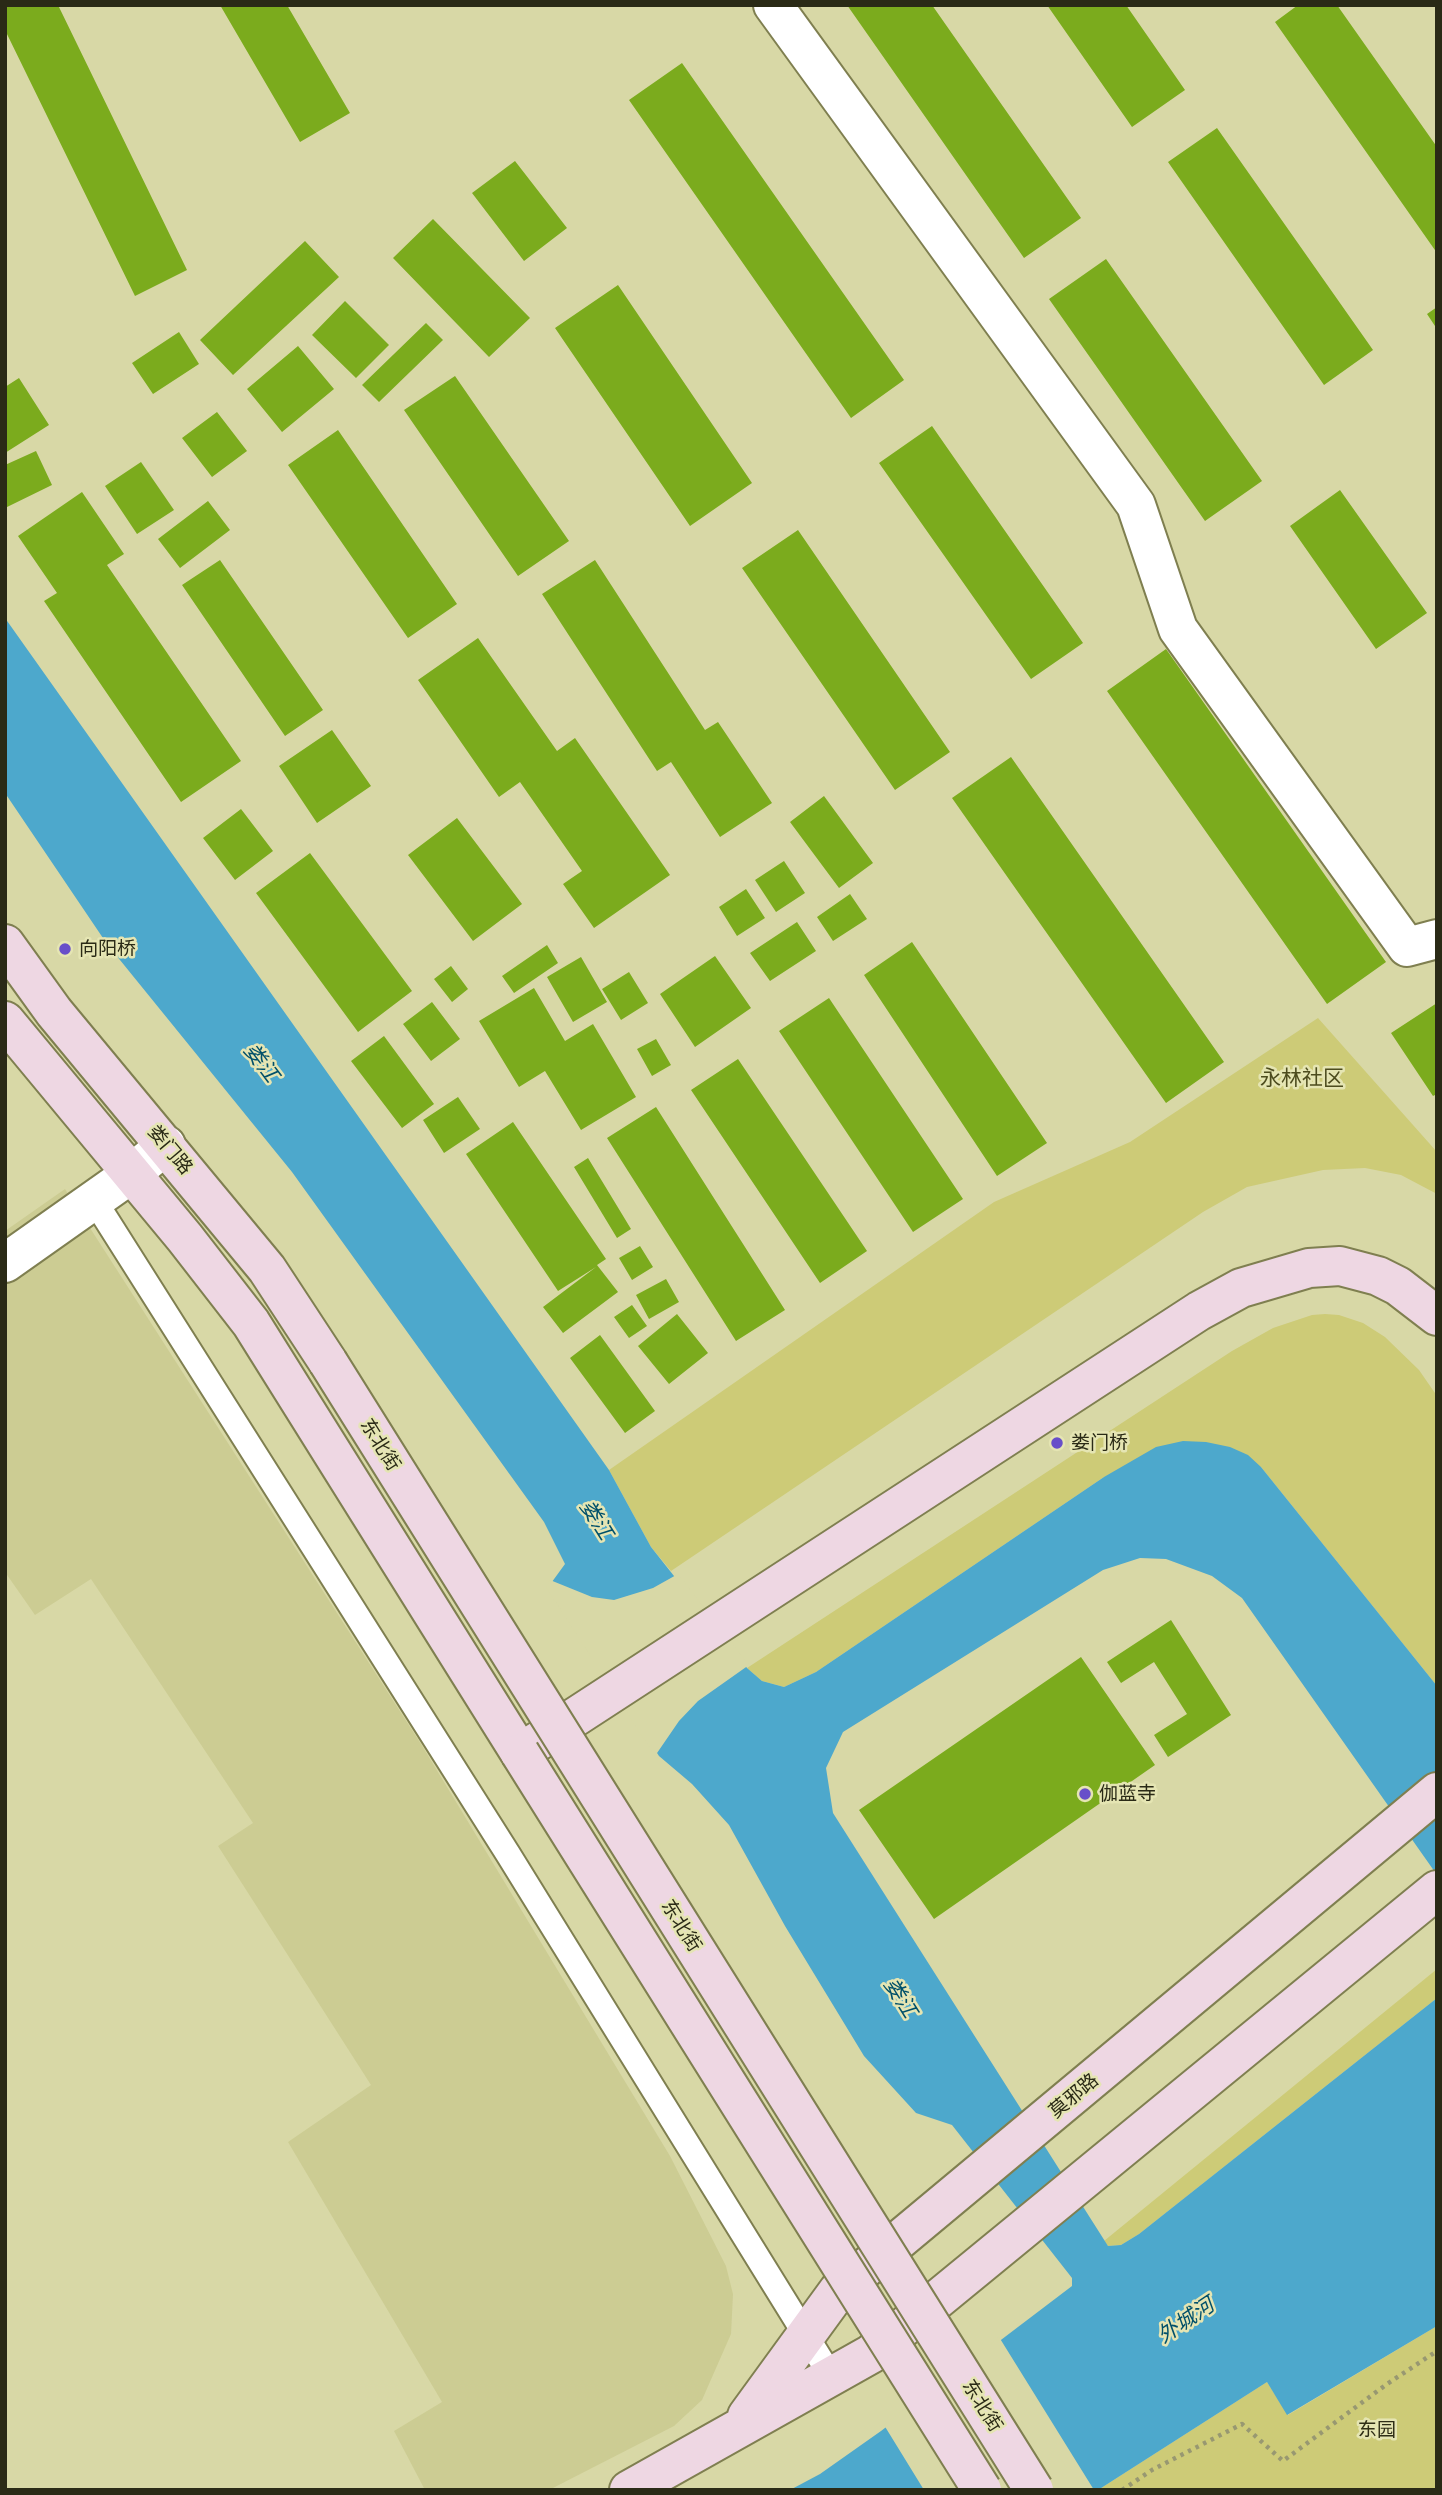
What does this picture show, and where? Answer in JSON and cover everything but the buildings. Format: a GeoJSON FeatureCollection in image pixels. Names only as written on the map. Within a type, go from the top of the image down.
{"type":"FeatureCollection","features":[{"type":"Feature","properties":{"kind":"main road","name":"娄门路"},"geometry":{"type":"LineString","coordinates":[[5,944],[54,1013],[267,1269],[328,1362]]}},
{"type":"Feature","properties":{"kind":"main road"},"geometry":{"type":"LineString","coordinates":[[5,1021],[231,1296],[982,2490]]}},
{"type":"Feature","properties":{"kind":"main road"},"geometry":{"type":"LineString","coordinates":[[520,1753],[1199,1311],[1241,1288],[1289,1272],[1340,1266],[1378,1276],[1398,1286],[1437,1316]]}},
{"type":"Feature","properties":{"kind":"main road","name":"东北街"},"geometry":{"type":"LineString","coordinates":[[328,1362],[1034,2490]]}},
{"type":"Feature","properties":{"kind":"main road","name":"莫邪路"},"geometry":{"type":"LineString","coordinates":[[740,2426],[838,2291],[1437,1792]]}},
{"type":"Feature","properties":{"kind":"main road","name":"莫邪路"},"geometry":{"type":"LineString","coordinates":[[629,2490],[871,2354],[1430,1895]]}},
{"type":"Feature","properties":{"kind":"street"},"geometry":{"type":"LineString","coordinates":[[773,5],[1136,505],[1178,629],[1407,947],[1437,939]]}},
{"type":"Feature","properties":{"kind":"street"},"geometry":{"type":"LineString","coordinates":[[5,1263],[131,1174],[166,1145]]}},
{"type":"Feature","properties":{"kind":"lane"},"geometry":{"type":"LineString","coordinates":[[94,1200],[516,1866],[831,2376]]}},
{"type":"Feature","properties":{"kind":"path"},"geometry":{"type":"LineString","coordinates":[[1122,2490],[1152,2470],[1242,2424],[1283,2461],[1387,2384],[1437,2351]]}},
{"type":"Feature","properties":{"kind":"shaded area"},"geometry":{"type":"Polygon","coordinates":[[[65,1189],[421,1744],[670,2156],[726,2266],[733,2294],[731,2334],[702,2400],[674,2426],[549,2490],[425,2490],[394,2431],[442,2402],[288,2142],[371,2085],[218,1846],[253,1823],[91,1579],[35,1615],[5,1572],[5,1231],[65,1189]]]}},
{"type":"Feature","properties":{"kind":"green space"},"geometry":{"type":"Polygon","coordinates":[[[1318,1018],[1437,1152],[1437,1194],[1401,1175],[1365,1168],[1323,1170],[1247,1187],[1203,1212],[671,1571],[651,1547],[609,1470],[994,1202],[1130,1142],[1318,1018]]]}},
{"type":"Feature","properties":{"kind":"green space"},"geometry":{"type":"Polygon","coordinates":[[[1312,1315],[1339,1315],[1363,1323],[1385,1337],[1419,1370],[1437,1396],[1437,1686],[1261,1467],[1104,1477],[816,1672],[784,1687],[762,1681],[747,1668],[1232,1351],[1273,1328],[1312,1315]]]}},
{"type":"Feature","properties":{"kind":"green space"},"geometry":{"type":"Polygon","coordinates":[[[1437,1969],[1437,1998],[1139,2234],[1121,2245],[1108,2246],[1104,2241],[1437,1969]]]}},
{"type":"Feature","properties":{"kind":"green space","name":"东园"},"geometry":{"type":"Polygon","coordinates":[[[1437,2326],[1437,2490],[1098,2490],[1267,2382],[1288,2415],[1437,2326]]]}},
{"type":"Feature","properties":{"kind":"water"},"geometry":{"type":"Polygon","coordinates":[[[5,618],[609,1470],[651,1547],[747,1668],[762,1681],[784,1687],[816,1672],[1104,1477],[1156,1447],[1183,1441],[1206,1442],[1230,1447],[1248,1455],[1261,1467],[1437,1686],[1437,1875],[1242,1598],[1212,1576],[1166,1559],[1140,1558],[1103,1570],[843,1732],[826,1768],[833,1813],[1108,2246],[1121,2245],[1139,2234],[1437,1998],[1437,2326],[1287,2415],[1267,2382],[1098,2490],[790,2490],[820,2474],[881,2431],[1072,2286],[1072,2278],[952,2125],[916,2113],[864,2056],[785,1926],[729,1825],[692,1784],[659,1756],[549,1586],[565,1564],[544,1522],[292,1172],[107,944],[5,793],[5,618]]]}},
{"type":"Feature","properties":{"kind":"pier"},"geometry":{"type":"Polygon","coordinates":[[[678,1574],[749,1665],[698,1701],[679,1721],[655,1756],[546,1587],[550,1580],[592,1597],[614,1600],[653,1588],[678,1574]]]}},
{"type":"Feature","properties":{"kind":"pier"},"geometry":{"type":"Polygon","coordinates":[[[999,2337],[1094,2490],[924,2490],[884,2425],[999,2337]]]}},
{"type":"Feature","properties":{"kind":"place","name":"向阳桥"},"geometry":{"type":"Point","coordinates":[65,949]}},
{"type":"Feature","properties":{"kind":"place","name":"娄门桥"},"geometry":{"type":"Point","coordinates":[1057,1443]}},
{"type":"Feature","properties":{"kind":"place","name":"伽蓝寺"},"geometry":{"type":"Point","coordinates":[1085,1794]}},
{"type":"Feature","properties":{"kind":"district","name":"永林社区"},"geometry":{"type":"Point","coordinates":[1302,1079]}},
{"type":"Feature","properties":{"kind":"water label","name":"娄江"},"geometry":{"type":"Point","coordinates":[261,1063]}},
{"type":"Feature","properties":{"kind":"water label","name":"娄江"},"geometry":{"type":"Point","coordinates":[596,1520]}},
{"type":"Feature","properties":{"kind":"water label","name":"娄江"},"geometry":{"type":"Point","coordinates":[900,1998]}},
{"type":"Feature","properties":{"kind":"water label","name":"外城河"},"geometry":{"type":"Point","coordinates":[1186,2321]}}]}
